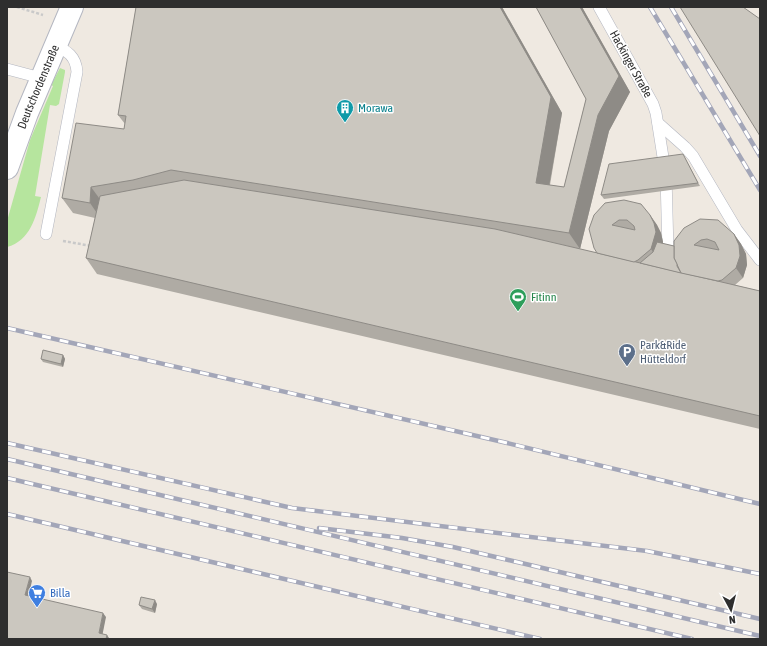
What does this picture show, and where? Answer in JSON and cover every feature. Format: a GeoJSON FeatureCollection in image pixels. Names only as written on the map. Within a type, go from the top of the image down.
{"type":"FeatureCollection","features":[{"type":"Feature","properties":{"kind":"street","name":"Deutschordenstraße"},"geometry":{"type":"LineString","coordinates":[[7,168],[54,45],[72,7]]}},
{"type":"Feature","properties":{"kind":"lane","name":"Hackinger Straße"},"geometry":{"type":"LineString","coordinates":[[599,7],[653,104],[658,123],[666,176],[668,251]]}},
{"type":"Feature","properties":{"kind":"lane"},"geometry":{"type":"LineString","coordinates":[[46,234],[77,72],[75,61],[72,56],[65,50],[54,45]]}},
{"type":"Feature","properties":{"kind":"lane"},"geometry":{"type":"LineString","coordinates":[[7,69],[41,78]]}},
{"type":"Feature","properties":{"kind":"lane"},"geometry":{"type":"LineString","coordinates":[[658,123],[685,146],[693,156],[734,224],[760,260]]}},
{"type":"Feature","properties":{"kind":"path"},"geometry":{"type":"LineString","coordinates":[[17,7],[43,16]]}},
{"type":"Feature","properties":{"kind":"path"},"geometry":{"type":"LineString","coordinates":[[46,234],[64,241],[91,247],[96,243]]}},
{"type":"Feature","properties":{"kind":"green space"},"geometry":{"type":"Polygon","coordinates":[[[60,68],[65,70],[65,72],[59,104],[56,106],[50,105],[35,196],[41,197],[37,212],[27,234],[15,244],[7,247],[7,221],[30,140],[53,86],[51,85],[60,68]]]}},
{"type":"Feature","properties":{"kind":"building","name":"Morawa"},"geometry":{"type":"Polygon","coordinates":[[[136,7],[500,7],[551,97],[536,183],[564,187],[586,99],[536,7],[580,7],[619,76],[598,115],[569,233],[171,170],[133,180],[91,187],[90,203],[62,198],[76,123],[124,129],[126,116],[118,115],[136,7]]]}},
{"type":"Feature","properties":{"kind":"building"},"geometry":{"type":"Polygon","coordinates":[[[680,7],[743,7],[760,19],[760,136],[680,7]]]}},
{"type":"Feature","properties":{"kind":"building"},"geometry":{"type":"Polygon","coordinates":[[[683,154],[698,183],[601,195],[609,164],[683,154]]]}},
{"type":"Feature","properties":{"kind":"building","name":"Park&Ride Hütteldorf"},"geometry":{"type":"Polygon","coordinates":[[[184,180],[495,229],[760,291],[760,416],[86,258],[100,196],[184,180]]]}},
{"type":"Feature","properties":{"kind":"building"},"geometry":{"type":"Polygon","coordinates":[[[624,200],[641,204],[650,215],[656,232],[651,249],[638,260],[634,262],[597,253],[594,248],[589,229],[594,215],[605,203],[624,200]],[[619,220],[612,225],[635,230],[634,226],[627,220],[619,220]]]}},
{"type":"Feature","properties":{"kind":"building"},"geometry":{"type":"Polygon","coordinates":[[[700,219],[718,220],[734,234],[739,245],[740,256],[736,268],[722,280],[718,281],[681,273],[674,258],[674,241],[684,228],[700,219]],[[707,239],[701,240],[694,245],[719,250],[715,242],[707,239]]]}},
{"type":"Feature","properties":{"kind":"building"},"geometry":{"type":"Polygon","coordinates":[[[657,242],[674,246],[674,258],[681,273],[640,263],[653,252],[657,242]]]}},
{"type":"Feature","properties":{"kind":"building"},"geometry":{"type":"Polygon","coordinates":[[[43,350],[63,355],[61,364],[41,359],[43,350]]]}},
{"type":"Feature","properties":{"kind":"building","name":"Billa"},"geometry":{"type":"Polygon","coordinates":[[[7,572],[30,577],[25,595],[103,613],[99,633],[107,635],[106,639],[7,639],[7,572]]]}},
{"type":"Feature","properties":{"kind":"building"},"geometry":{"type":"Polygon","coordinates":[[[141,597],[155,600],[152,609],[139,605],[141,597]]]}},
{"type":"Feature","properties":{"kind":"railway"},"geometry":{"type":"LineString","coordinates":[[650,7],[760,190]]}},
{"type":"Feature","properties":{"kind":"railway"},"geometry":{"type":"LineString","coordinates":[[671,7],[760,156]]}},
{"type":"Feature","properties":{"kind":"railway"},"geometry":{"type":"LineString","coordinates":[[7,328],[503,442],[760,504]]}},
{"type":"Feature","properties":{"kind":"railway"},"geometry":{"type":"LineString","coordinates":[[7,443],[292,508],[647,551],[760,574]]}},
{"type":"Feature","properties":{"kind":"railway"},"geometry":{"type":"LineString","coordinates":[[7,459],[760,636]]}},
{"type":"Feature","properties":{"kind":"railway"},"geometry":{"type":"LineString","coordinates":[[7,478],[692,639]]}},
{"type":"Feature","properties":{"kind":"railway"},"geometry":{"type":"LineString","coordinates":[[7,514],[540,639]]}},
{"type":"Feature","properties":{"kind":"railway"},"geometry":{"type":"LineString","coordinates":[[319,528],[402,538],[453,547],[760,619]]}},
{"type":"Feature","properties":{"kind":"place","name":"Morawa"},"geometry":{"type":"Point","coordinates":[345,123]}},
{"type":"Feature","properties":{"kind":"place","name":"Fitinn"},"geometry":{"type":"Point","coordinates":[518,312]}},
{"type":"Feature","properties":{"kind":"place","name":"Park&Ride Hütteldorf"},"geometry":{"type":"Point","coordinates":[627,367]}},
{"type":"Feature","properties":{"kind":"place","name":"Billa"},"geometry":{"type":"Point","coordinates":[37,608]}}]}
